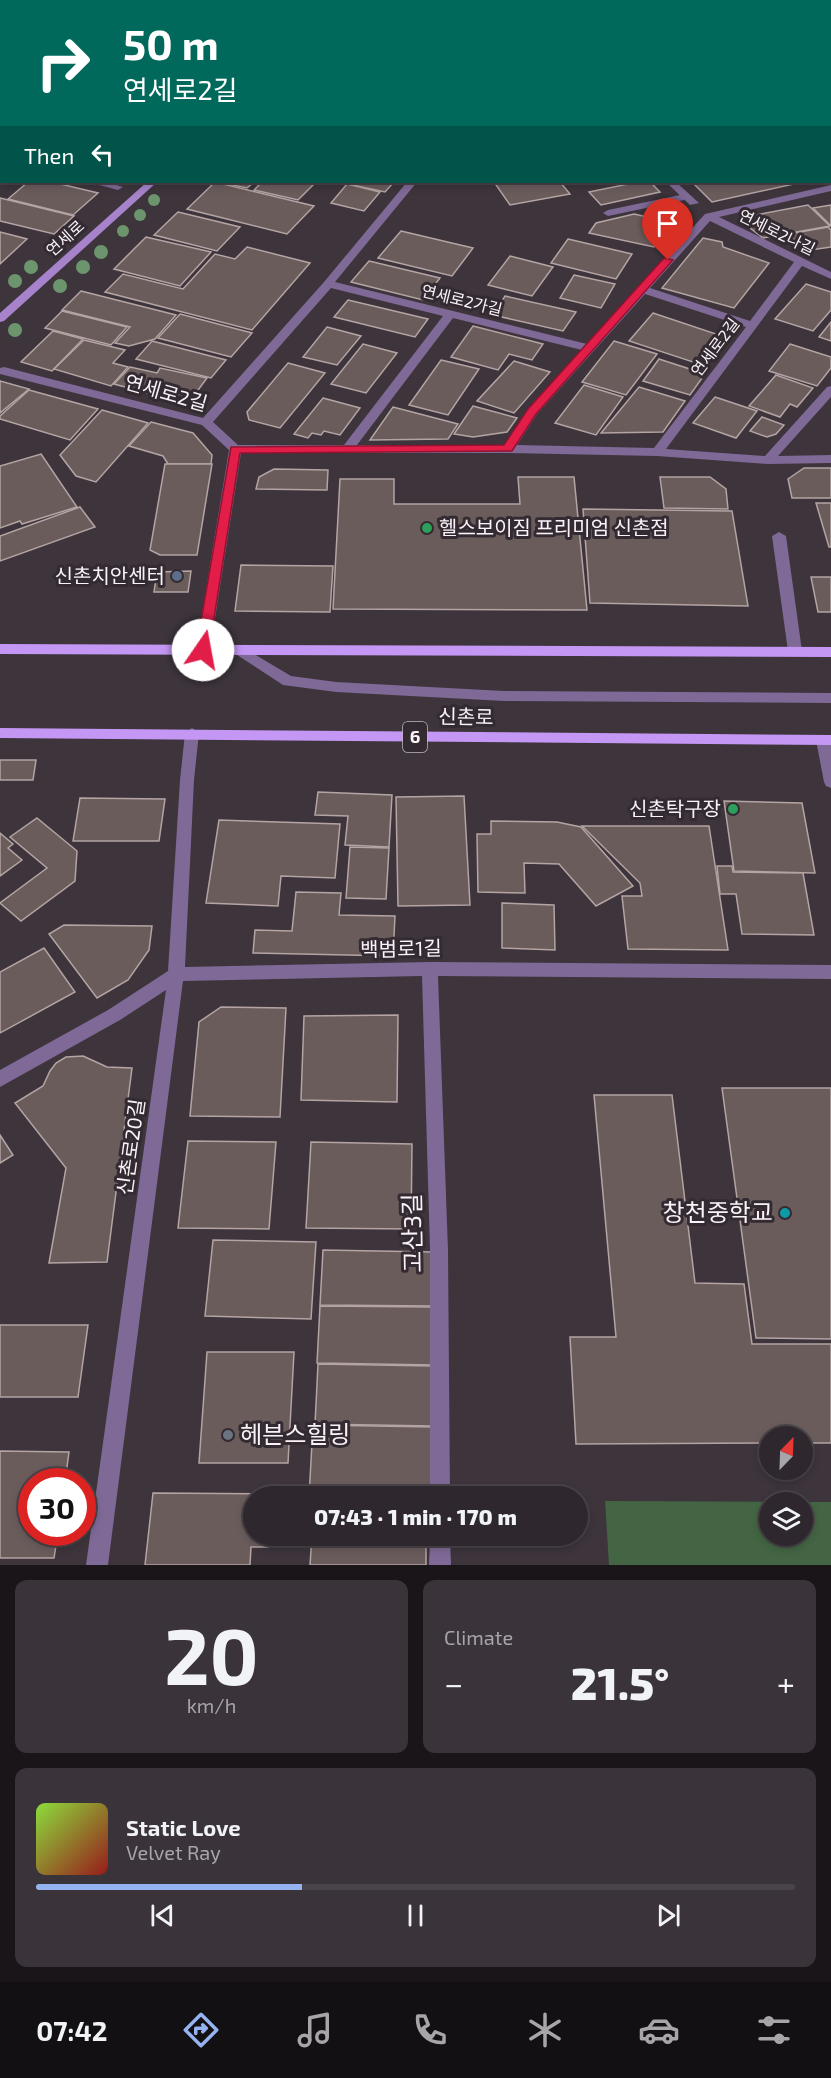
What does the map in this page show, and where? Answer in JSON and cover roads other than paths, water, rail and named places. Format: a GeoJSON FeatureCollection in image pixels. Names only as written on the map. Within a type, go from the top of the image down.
{"type":"FeatureCollection","features":[{"type":"Feature","properties":{"kind":"main road"},"geometry":{"type":"LineString","coordinates":[[1,649],[831,652]]}},
{"type":"Feature","properties":{"kind":"main road","name":"신촌로"},"geometry":{"type":"LineString","coordinates":[[0,733],[827,740]]}},
{"type":"Feature","properties":{"kind":"street"},"geometry":{"type":"LineString","coordinates":[[98,183],[118,187]]}},
{"type":"Feature","properties":{"kind":"street","name":"연세로"},"geometry":{"type":"LineString","coordinates":[[0,319],[151,183]]}},
{"type":"Feature","properties":{"kind":"street"},"geometry":{"type":"LineString","coordinates":[[206,422],[328,284],[411,183]]}},
{"type":"Feature","properties":{"kind":"street"},"geometry":{"type":"LineString","coordinates":[[608,213],[689,200],[672,183]]}},
{"type":"Feature","properties":{"kind":"street","name":"연세로2나길"},"geometry":{"type":"LineString","coordinates":[[508,449],[532,412],[709,216],[831,188]]}},
{"type":"Feature","properties":{"kind":"street","name":"연세로2나길"},"geometry":{"type":"LineString","coordinates":[[709,216],[831,276]]}},
{"type":"Feature","properties":{"kind":"street","name":"연세로2길"},"geometry":{"type":"LineString","coordinates":[[657,452],[800,262]]}},
{"type":"Feature","properties":{"kind":"street","name":"연세로2가길"},"geometry":{"type":"LineString","coordinates":[[328,284],[589,348]]}},
{"type":"Feature","properties":{"kind":"street"},"geometry":{"type":"LineString","coordinates":[[641,290],[752,325]]}},
{"type":"Feature","properties":{"kind":"street"},"geometry":{"type":"LineString","coordinates":[[348,448],[450,314]]}},
{"type":"Feature","properties":{"kind":"street","name":"연세로2길"},"geometry":{"type":"LineString","coordinates":[[4,371],[206,422],[235,449]]}},
{"type":"Feature","properties":{"kind":"street"},"geometry":{"type":"LineString","coordinates":[[768,460],[831,390]]}},
{"type":"Feature","properties":{"kind":"street"},"geometry":{"type":"LineString","coordinates":[[203,650],[235,449],[508,449],[657,452],[768,460],[831,459]]}},
{"type":"Feature","properties":{"kind":"street"},"geometry":{"type":"LineString","coordinates":[[779,536],[795,651]]}},
{"type":"Feature","properties":{"kind":"street"},"geometry":{"type":"LineString","coordinates":[[239,650],[288,681],[336,687],[504,696],[831,698]]}},
{"type":"Feature","properties":{"kind":"street","name":"신촌로20길"},"geometry":{"type":"LineString","coordinates":[[98,1565],[176,974],[187,780],[192,734]]}},
{"type":"Feature","properties":{"kind":"street","name":"신촌로"},"geometry":{"type":"LineString","coordinates":[[827,740],[831,782]]}},
{"type":"Feature","properties":{"kind":"street","name":"백범로1길"},"geometry":{"type":"LineString","coordinates":[[176,974],[430,969],[831,972]]}},
{"type":"Feature","properties":{"kind":"street","name":"고산3길"},"geometry":{"type":"LineString","coordinates":[[430,969],[439,1250],[440,1486]]}},
{"type":"Feature","properties":{"kind":"street"},"geometry":{"type":"LineString","coordinates":[[0,1079],[114,1015],[176,974]]}},
{"type":"Feature","properties":{"kind":"street"},"geometry":{"type":"LineString","coordinates":[[440,1546],[440,1565]]}},
{"type":"Feature","properties":{"kind":"place","name":"헬스보이짐 프리미엄 신촌점"},"geometry":{"type":"Point","coordinates":[427,528]}},
{"type":"Feature","properties":{"kind":"place","name":"신촌치안센터"},"geometry":{"type":"Point","coordinates":[177,576]}},
{"type":"Feature","properties":{"kind":"place","name":"신촌탁구장"},"geometry":{"type":"Point","coordinates":[733,809]}},
{"type":"Feature","properties":{"kind":"place","name":"창천중학교"},"geometry":{"type":"Point","coordinates":[785,1213]}},
{"type":"Feature","properties":{"kind":"place","name":"헤븐스힐링"},"geometry":{"type":"Point","coordinates":[228,1435]}}]}
